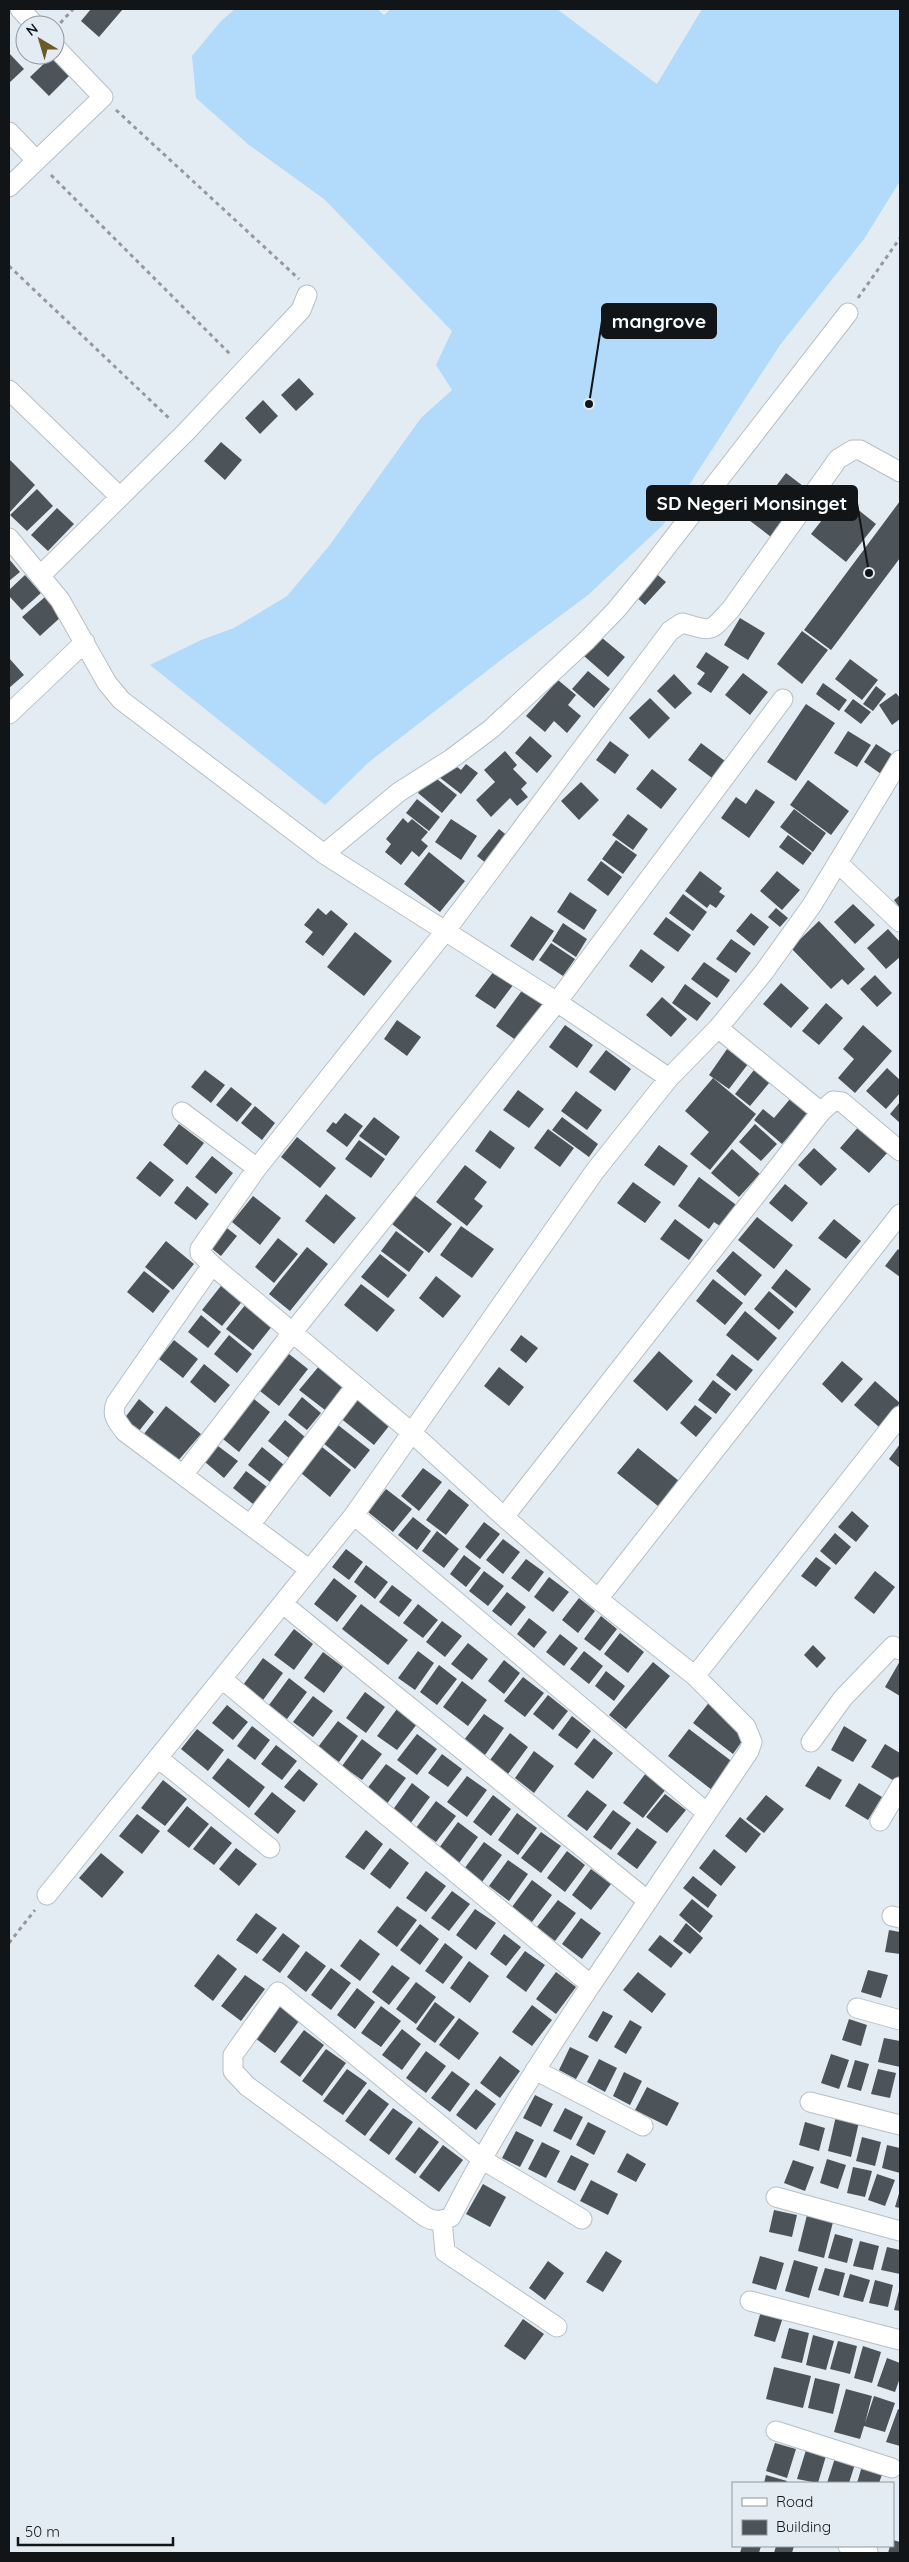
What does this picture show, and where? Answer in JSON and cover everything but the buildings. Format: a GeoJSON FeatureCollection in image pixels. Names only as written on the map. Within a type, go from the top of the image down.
{"type":"FeatureCollection","features":[{"type":"Feature","properties":{"kind":"street"},"geometry":{"type":"LineString","coordinates":[[9,187],[103,97],[65,57]]}},
{"type":"Feature","properties":{"kind":"street"},"geometry":{"type":"LineString","coordinates":[[9,132],[36,160]]}},
{"type":"Feature","properties":{"kind":"street"},"geometry":{"type":"LineString","coordinates":[[41,575],[185,433],[301,310],[307,295]]}},
{"type":"Feature","properties":{"kind":"street"},"geometry":{"type":"LineString","coordinates":[[322,852],[400,792],[451,759],[490,729],[611,616],[848,313]]}},
{"type":"Feature","properties":{"kind":"street"},"geometry":{"type":"LineString","coordinates":[[9,390],[119,496]]}},
{"type":"Feature","properties":{"kind":"street"},"geometry":{"type":"LineString","coordinates":[[582,2219],[483,2160],[278,1992],[233,2055],[233,2071],[247,2086],[430,2220],[442,2220],[451,2217],[483,2160],[535,2070],[749,1751],[752,1742],[746,1726],[694,1676],[598,1599],[410,1432],[200,1254],[202,1244],[257,1168],[446,930],[670,631],[682,623],[706,630],[714,628],[731,609],[838,459],[847,452],[860,450],[900,472]]}},
{"type":"Feature","properties":{"kind":"street"},"geometry":{"type":"LineString","coordinates":[[9,538],[60,600],[108,684],[121,700],[322,852],[558,1002],[668,1078]]}},
{"type":"Feature","properties":{"kind":"street"},"geometry":{"type":"LineString","coordinates":[[9,714],[85,642]]}},
{"type":"Feature","properties":{"kind":"street"},"geometry":{"type":"LineString","coordinates":[[182,1475],[292,1333],[558,1002],[783,699]]}},
{"type":"Feature","properties":{"kind":"street"},"geometry":{"type":"LineString","coordinates":[[48,1895],[354,1515],[410,1432],[595,1171],[668,1078],[718,1028],[764,972],[812,905],[900,760]]}},
{"type":"Feature","properties":{"kind":"street"},"geometry":{"type":"LineString","coordinates":[[838,864],[900,922]]}},
{"type":"Feature","properties":{"kind":"street"},"geometry":{"type":"LineString","coordinates":[[718,1028],[821,1112]]}},
{"type":"Feature","properties":{"kind":"street"},"geometry":{"type":"LineString","coordinates":[[504,1517],[821,1112],[833,1101],[842,1102],[900,1151]]}},
{"type":"Feature","properties":{"kind":"street"},"geometry":{"type":"LineString","coordinates":[[182,1112],[257,1168]]}},
{"type":"Feature","properties":{"kind":"street"},"geometry":{"type":"LineString","coordinates":[[598,1599],[900,1214]]}},
{"type":"Feature","properties":{"kind":"street"},"geometry":{"type":"LineString","coordinates":[[212,1266],[116,1402],[113,1411],[114,1419],[125,1432],[310,1570]]}},
{"type":"Feature","properties":{"kind":"street"},"geometry":{"type":"LineString","coordinates":[[250,1525],[355,1387]]}},
{"type":"Feature","properties":{"kind":"street"},"geometry":{"type":"LineString","coordinates":[[694,1676],[900,1416]]}},
{"type":"Feature","properties":{"kind":"street"},"geometry":{"type":"LineString","coordinates":[[354,1515],[707,1813]]}},
{"type":"Feature","properties":{"kind":"street"},"geometry":{"type":"LineString","coordinates":[[283,1604],[648,1901]]}},
{"type":"Feature","properties":{"kind":"street"},"geometry":{"type":"LineString","coordinates":[[811,1742],[843,1698],[894,1646],[900,1650]]}},
{"type":"Feature","properties":{"kind":"street"},"geometry":{"type":"LineString","coordinates":[[222,1679],[591,1985]]}},
{"type":"Feature","properties":{"kind":"street"},"geometry":{"type":"LineString","coordinates":[[158,1758],[270,1848]]}},
{"type":"Feature","properties":{"kind":"street"},"geometry":{"type":"LineString","coordinates":[[880,1821],[900,1788]]}},
{"type":"Feature","properties":{"kind":"street"},"geometry":{"type":"LineString","coordinates":[[858,2008],[900,2020]]}},
{"type":"Feature","properties":{"kind":"street"},"geometry":{"type":"LineString","coordinates":[[535,2070],[643,2126]]}},
{"type":"Feature","properties":{"kind":"street"},"geometry":{"type":"LineString","coordinates":[[810,2102],[900,2125]]}},
{"type":"Feature","properties":{"kind":"street"},"geometry":{"type":"LineString","coordinates":[[776,2197],[900,2231]]}},
{"type":"Feature","properties":{"kind":"street"},"geometry":{"type":"LineString","coordinates":[[442,2220],[445,2252],[556,2327]]}},
{"type":"Feature","properties":{"kind":"street"},"geometry":{"type":"LineString","coordinates":[[750,2301],[900,2340]]}},
{"type":"Feature","properties":{"kind":"street"},"geometry":{"type":"LineString","coordinates":[[776,2431],[893,2474]]}},
{"type":"Feature","properties":{"kind":"street"},"geometry":{"type":"LineString","coordinates":[[853,2547],[869,2550]]}},
{"type":"Feature","properties":{"kind":"path"},"geometry":{"type":"LineString","coordinates":[[103,97],[300,280],[307,295]]}},
{"type":"Feature","properties":{"kind":"path"},"geometry":{"type":"LineString","coordinates":[[36,160],[245,369]]}},
{"type":"Feature","properties":{"kind":"path"},"geometry":{"type":"LineString","coordinates":[[848,313],[900,238]]}},
{"type":"Feature","properties":{"kind":"path"},"geometry":{"type":"LineString","coordinates":[[9,266],[185,433]]}},
{"type":"Feature","properties":{"kind":"path"},"geometry":{"type":"LineString","coordinates":[[9,1943],[48,1895]]}},
{"type":"Feature","properties":{"kind":"shaded area"},"geometry":{"type":"Polygon","coordinates":[[[235,9],[377,9],[384,15],[391,9],[557,9],[657,84],[702,9],[900,9],[900,181],[864,239],[780,345],[663,525],[588,595],[369,762],[325,805],[150,665],[201,640],[234,628],[287,596],[329,546],[421,418],[452,390],[436,365],[452,331],[324,199],[249,145],[196,98],[192,56],[221,21],[235,9]]]}},
{"type":"Feature","properties":{"kind":"place","name":"mangrove"},"geometry":{"type":"Point","coordinates":[589,404]}},
{"type":"Feature","properties":{"kind":"place","name":"SD Negeri Monsinget"},"geometry":{"type":"Point","coordinates":[869,573]}}]}
